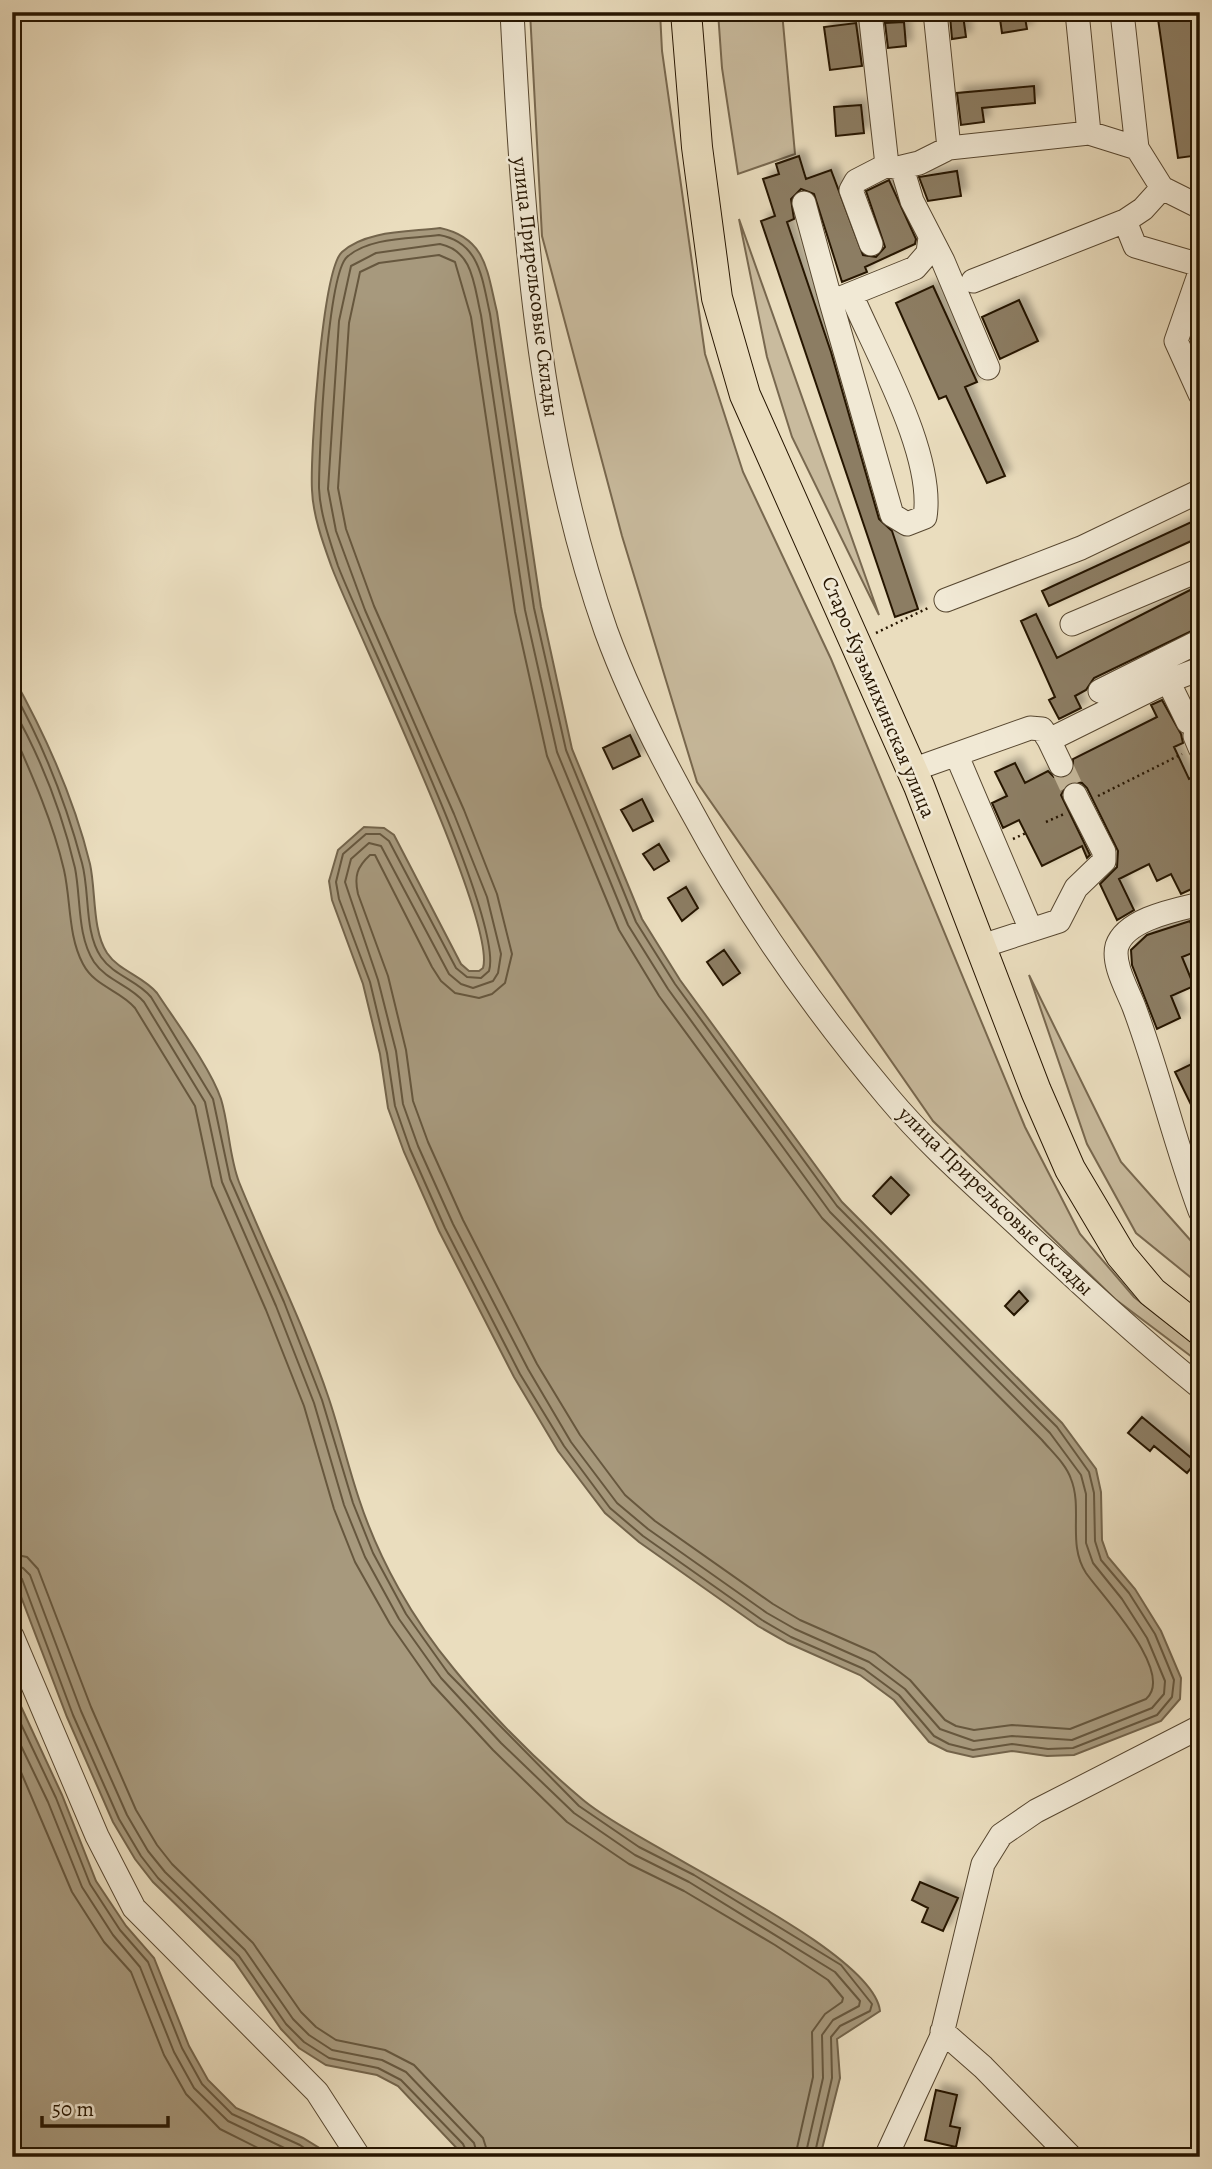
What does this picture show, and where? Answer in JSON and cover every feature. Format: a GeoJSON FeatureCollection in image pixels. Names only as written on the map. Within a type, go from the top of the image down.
{"type":"FeatureCollection","features":[{"type":"Feature","properties":{"kind":"main road","name":"Старо-Кузьмихинская улица"},"geometry":{"type":"LineString","coordinates":[[686,12],[704,206],[724,331],[745,395],[912,770],[1042,1104],[1087,1202],[1121,1255],[1152,1292],[1200,1330]]}},
{"type":"Feature","properties":{"kind":"street","name":"улица Прирельсовые Склады"},"geometry":{"type":"LineString","coordinates":[[512,12],[521,192],[544,384],[578,536],[602,616],[645,728],[746,907],[833,1029],[890,1100],[943,1156],[1144,1342],[1200,1387]]}},
{"type":"Feature","properties":{"kind":"street"},"geometry":{"type":"LineString","coordinates":[[870,12],[895,166],[943,261],[988,368]]}},
{"type":"Feature","properties":{"kind":"street"},"geometry":{"type":"LineString","coordinates":[[935,12],[949,149]]}},
{"type":"Feature","properties":{"kind":"street"},"geometry":{"type":"LineString","coordinates":[[1077,12],[1089,133]]}},
{"type":"Feature","properties":{"kind":"street"},"geometry":{"type":"LineString","coordinates":[[1122,12],[1137,148],[1162,188],[1200,207]]}},
{"type":"Feature","properties":{"kind":"street"},"geometry":{"type":"LineString","coordinates":[[871,244],[851,190],[856,181],[895,166],[919,163],[949,149],[1089,133],[1137,148]]}},
{"type":"Feature","properties":{"kind":"street"},"geometry":{"type":"LineString","coordinates":[[973,281],[1125,221],[1143,209],[1162,188]]}},
{"type":"Feature","properties":{"kind":"street"},"geometry":{"type":"LineString","coordinates":[[804,203],[841,298],[924,466],[927,505],[925,517],[916,523],[907,524],[892,515],[841,298]]}},
{"type":"Feature","properties":{"kind":"street"},"geometry":{"type":"LineString","coordinates":[[1125,221],[1135,246],[1200,265]]}},
{"type":"Feature","properties":{"kind":"street"},"geometry":{"type":"LineString","coordinates":[[841,298],[915,268],[928,253],[930,237]]}},
{"type":"Feature","properties":{"kind":"street"},"geometry":{"type":"LineString","coordinates":[[1200,272],[1177,341],[1200,394]]}},
{"type":"Feature","properties":{"kind":"street"},"geometry":{"type":"LineString","coordinates":[[946,600],[1081,548],[1200,491]]}},
{"type":"Feature","properties":{"kind":"street"},"geometry":{"type":"LineString","coordinates":[[1072,624],[1200,570]]}},
{"type":"Feature","properties":{"kind":"street"},"geometry":{"type":"LineString","coordinates":[[1100,691],[1200,641]]}},
{"type":"Feature","properties":{"kind":"street"},"geometry":{"type":"LineString","coordinates":[[1049,740],[1168,681],[1200,669]]}},
{"type":"Feature","properties":{"kind":"street"},"geometry":{"type":"LineString","coordinates":[[1168,681],[1192,739]]}},
{"type":"Feature","properties":{"kind":"street"},"geometry":{"type":"LineString","coordinates":[[912,770],[1030,728],[1042,729],[1061,765]]}},
{"type":"Feature","properties":{"kind":"street"},"geometry":{"type":"LineString","coordinates":[[957,756],[1031,930]]}},
{"type":"Feature","properties":{"kind":"street"},"geometry":{"type":"LineString","coordinates":[[982,946],[1059,920],[1076,888],[1104,861],[1104,852],[1078,800]]}},
{"type":"Feature","properties":{"kind":"street"},"geometry":{"type":"LineString","coordinates":[[1200,904],[1141,923],[1126,933],[1116,947],[1118,967],[1143,1032],[1176,1146],[1200,1210]]}},
{"type":"Feature","properties":{"kind":"street"},"geometry":{"type":"LineString","coordinates":[[12,1636],[97,1836],[134,1908],[317,2092],[359,2157]]}},
{"type":"Feature","properties":{"kind":"street"},"geometry":{"type":"LineString","coordinates":[[886,2157],[942,2031],[983,1864],[1001,1835],[1036,1811],[1200,1727]]}},
{"type":"Feature","properties":{"kind":"street"},"geometry":{"type":"LineString","coordinates":[[942,2031],[983,2067],[1071,2157]]}},
{"type":"Feature","properties":{"kind":"path"},"geometry":{"type":"LineString","coordinates":[[856,640],[946,600]]}},
{"type":"Feature","properties":{"kind":"path"},"geometry":{"type":"LineString","coordinates":[[1078,800],[1192,739]]}},
{"type":"Feature","properties":{"kind":"path"},"geometry":{"type":"LineString","coordinates":[[1046,822],[1058,817]]}},
{"type":"Feature","properties":{"kind":"shaded area"},"geometry":{"type":"Polygon","coordinates":[[[530,12],[660,12],[662,51],[705,354],[743,472],[831,659],[1025,1127],[1080,1234],[1134,1297],[1200,1349],[1200,1363],[1115,1299],[933,1121],[697,782],[622,536],[542,236],[530,12]]]}},
{"type":"Feature","properties":{"kind":"shaded area"},"geometry":{"type":"Polygon","coordinates":[[[718,12],[782,12],[795,154],[738,174],[722,68],[718,12]]]}},
{"type":"Feature","properties":{"kind":"shaded area"},"geometry":{"type":"Polygon","coordinates":[[[739,219],[879,615],[792,437],[767,357],[739,219]]]}},
{"type":"Feature","properties":{"kind":"shaded area"},"geometry":{"type":"Polygon","coordinates":[[[1029,975],[1121,1162],[1200,1251],[1200,1285],[1136,1233],[1087,1144],[1029,975]]]}},
{"type":"Feature","properties":{"kind":"water"},"geometry":{"type":"Polygon","coordinates":[[[440,228],[456,233],[476,248],[487,270],[497,312],[541,607],[572,749],[642,919],[680,980],[842,1202],[1062,1423],[1096,1469],[1101,1492],[1102,1540],[1108,1557],[1135,1589],[1161,1631],[1181,1678],[1180,1699],[1161,1721],[1074,1755],[1047,1756],[1012,1751],[973,1757],[947,1751],[929,1742],[894,1700],[860,1675],[788,1643],[758,1626],[639,1542],[605,1513],[558,1451],[514,1377],[439,1231],[388,1108],[380,1054],[363,984],[332,900],[329,881],[338,850],[364,827],[384,828],[394,835],[461,964],[469,971],[483,968],[482,940],[448,838],[332,568],[314,510],[312,471],[323,326],[335,266],[342,252],[376,236],[440,228]]]}},
{"type":"Feature","properties":{"kind":"water"},"geometry":{"type":"Polygon","coordinates":[[[12,675],[47,743],[76,815],[90,864],[102,944],[112,959],[157,993],[216,1086],[224,1109],[239,1182],[319,1371],[367,1522],[387,1567],[411,1610],[439,1650],[483,1703],[531,1753],[582,1799],[651,1844],[797,1929],[838,1958],[867,1986],[880,2011],[837,2039],[840,2078],[820,2157],[465,2157],[398,2086],[377,2075],[326,2065],[299,2048],[281,2029],[234,1961],[153,1882],[135,1859],[113,1822],[67,1717],[12,1573],[12,675]]]}},
{"type":"Feature","properties":{"kind":"water"},"geometry":{"type":"Polygon","coordinates":[[[12,1687],[62,1795],[96,1881],[126,1926],[154,1958],[189,2046],[208,2080],[236,2108],[303,2138],[321,2149],[326,2157],[12,2157],[12,1687]]]}},
{"type":"Feature","properties":{"kind":"building"},"geometry":{"type":"Polygon","coordinates":[[[999,12],[1024,12],[1027,29],[1002,33],[999,12]]]}},
{"type":"Feature","properties":{"kind":"building"},"geometry":{"type":"Polygon","coordinates":[[[1157,12],[1196,12],[1200,38],[1200,155],[1178,158],[1157,12]]]}},
{"type":"Feature","properties":{"kind":"building"},"geometry":{"type":"Polygon","coordinates":[[[963,15],[966,37],[952,39],[950,16],[963,15]]]}},
{"type":"Feature","properties":{"kind":"building"},"geometry":{"type":"Polygon","coordinates":[[[904,22],[906,46],[888,48],[885,23],[904,22]]]}},
{"type":"Feature","properties":{"kind":"building"},"geometry":{"type":"Polygon","coordinates":[[[856,23],[862,66],[830,70],[824,27],[856,23]]]}},
{"type":"Feature","properties":{"kind":"building"},"geometry":{"type":"Polygon","coordinates":[[[1034,86],[1035,103],[982,108],[984,122],[961,125],[957,93],[1034,86]]]}},
{"type":"Feature","properties":{"kind":"building"},"geometry":{"type":"Polygon","coordinates":[[[861,105],[864,133],[836,136],[834,107],[861,105]]]}},
{"type":"Feature","properties":{"kind":"building"},"geometry":{"type":"Polygon","coordinates":[[[799,156],[806,179],[831,170],[863,255],[876,257],[885,247],[866,191],[889,180],[916,239],[915,244],[865,267],[867,272],[842,282],[814,194],[801,189],[791,199],[794,219],[787,222],[831,352],[879,519],[892,531],[918,609],[895,617],[761,221],[775,216],[763,179],[779,174],[776,164],[799,156]]]}},
{"type":"Feature","properties":{"kind":"building"},"geometry":{"type":"Polygon","coordinates":[[[957,171],[961,196],[928,201],[919,177],[957,171]]]}},
{"type":"Feature","properties":{"kind":"building"},"geometry":{"type":"Polygon","coordinates":[[[933,286],[977,382],[965,387],[1005,476],[987,483],[946,396],[939,399],[896,303],[933,286]]]}},
{"type":"Feature","properties":{"kind":"building"},"geometry":{"type":"Polygon","coordinates":[[[1019,300],[1038,341],[1000,359],[982,317],[1019,300]]]}},
{"type":"Feature","properties":{"kind":"building"},"geometry":{"type":"Polygon","coordinates":[[[1200,518],[1200,537],[1049,606],[1042,591],[1200,518]]]}},
{"type":"Feature","properties":{"kind":"building"},"geometry":{"type":"Polygon","coordinates":[[[1200,585],[1200,627],[1094,678],[1086,690],[1075,696],[1081,708],[1059,719],[1049,700],[1055,697],[1021,621],[1036,614],[1057,658],[1200,585]]]}},
{"type":"Feature","properties":{"kind":"building"},"geometry":{"type":"Polygon","coordinates":[[[1162,700],[1181,734],[1183,743],[1174,747],[1189,779],[1200,774],[1200,885],[1181,894],[1171,874],[1157,881],[1149,864],[1119,879],[1134,910],[1117,920],[1100,884],[1117,867],[1118,851],[1087,788],[1082,783],[1069,782],[1061,795],[1090,855],[1087,858],[1082,846],[1042,866],[1019,820],[1003,828],[992,803],[1007,796],[995,772],[1015,763],[1025,783],[1048,771],[1054,777],[1066,778],[1073,772],[1073,759],[1157,717],[1151,705],[1162,700]]]}},
{"type":"Feature","properties":{"kind":"building"},"geometry":{"type":"Polygon","coordinates":[[[630,735],[640,756],[613,769],[603,748],[630,735]]]}},
{"type":"Feature","properties":{"kind":"building"},"geometry":{"type":"Polygon","coordinates":[[[642,799],[653,821],[633,831],[621,810],[642,799]]]}},
{"type":"Feature","properties":{"kind":"building"},"geometry":{"type":"Polygon","coordinates":[[[659,844],[669,861],[654,870],[643,854],[659,844]]]}},
{"type":"Feature","properties":{"kind":"building"},"geometry":{"type":"Polygon","coordinates":[[[686,887],[698,908],[682,921],[668,898],[686,887]]]}},
{"type":"Feature","properties":{"kind":"building"},"geometry":{"type":"Polygon","coordinates":[[[1190,921],[1200,950],[1182,957],[1194,986],[1171,996],[1180,1018],[1157,1029],[1132,965],[1131,950],[1147,935],[1190,921]]]}},
{"type":"Feature","properties":{"kind":"building"},"geometry":{"type":"Polygon","coordinates":[[[724,950],[740,973],[723,985],[707,962],[724,950]]]}},
{"type":"Feature","properties":{"kind":"building"},"geometry":{"type":"Polygon","coordinates":[[[1200,1060],[1200,1123],[1175,1072],[1200,1060]]]}},
{"type":"Feature","properties":{"kind":"building"},"geometry":{"type":"Polygon","coordinates":[[[891,1177],[909,1195],[891,1214],[873,1196],[891,1177]]]}},
{"type":"Feature","properties":{"kind":"building"},"geometry":{"type":"Polygon","coordinates":[[[1019,1291],[1028,1301],[1014,1315],[1005,1306],[1019,1291]]]}},
{"type":"Feature","properties":{"kind":"building"},"geometry":{"type":"Polygon","coordinates":[[[1142,1417],[1196,1462],[1187,1473],[1154,1446],[1150,1451],[1128,1433],[1142,1417]]]}},
{"type":"Feature","properties":{"kind":"building"},"geometry":{"type":"Polygon","coordinates":[[[920,1882],[958,1898],[943,1931],[922,1922],[928,1908],[912,1900],[920,1882]]]}},
{"type":"Feature","properties":{"kind":"building"},"geometry":{"type":"Polygon","coordinates":[[[936,2090],[957,2095],[950,2126],[960,2128],[956,2147],[925,2140],[936,2090]]]}},
{"type":"Feature","properties":{"kind":"tunnel"},"geometry":{"type":"LineString","coordinates":[[1061,765],[1075,795]]}}]}
